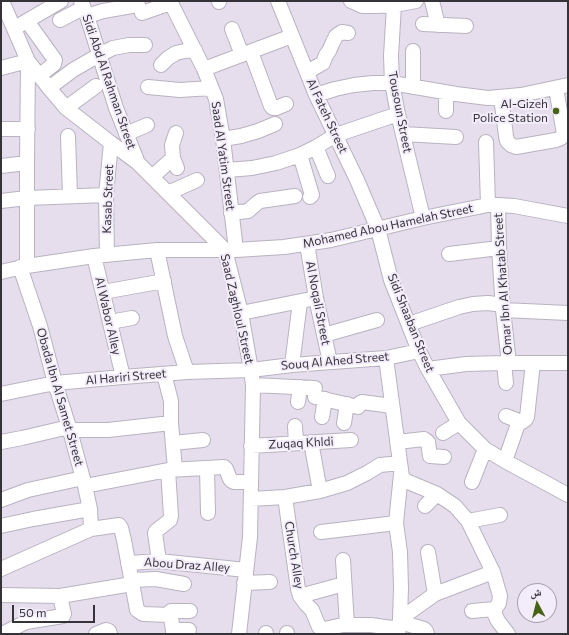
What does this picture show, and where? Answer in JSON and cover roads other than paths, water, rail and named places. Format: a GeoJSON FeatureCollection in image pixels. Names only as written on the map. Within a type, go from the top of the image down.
{"type":"FeatureCollection","features":[{"type":"Feature","properties":{"kind":"street","name":"Saad Zaghloul Street"},"geometry":{"type":"LineString","coordinates":[[2,1],[28,61],[66,108],[111,144],[138,163],[230,250],[253,386],[250,537],[239,634]]}},
{"type":"Feature","properties":{"kind":"street"},"geometry":{"type":"LineString","coordinates":[[14,28],[61,1]]}},
{"type":"Feature","properties":{"kind":"street","name":"Al Fateh Street"},"geometry":{"type":"LineString","coordinates":[[278,1],[316,95],[357,180],[378,229]]}},
{"type":"Feature","properties":{"kind":"street"},"geometry":{"type":"LineString","coordinates":[[357,3],[377,6],[416,1]]}},
{"type":"Feature","properties":{"kind":"street"},"geometry":{"type":"LineString","coordinates":[[432,1],[438,25]]}},
{"type":"Feature","properties":{"kind":"street"},"geometry":{"type":"LineString","coordinates":[[60,20],[84,8],[103,11],[140,9],[170,2]]}},
{"type":"Feature","properties":{"kind":"street","name":"Saad Al Yatim Street"},"geometry":{"type":"LineString","coordinates":[[170,2],[195,50],[216,99],[223,139],[232,213],[230,250]]}},
{"type":"Feature","properties":{"kind":"street","name":"Tousoun Street"},"geometry":{"type":"LineString","coordinates":[[394,5],[391,56],[392,82],[398,114],[424,218]]}},
{"type":"Feature","properties":{"kind":"street","name":"Sidi Abd Al Rahman Street"},"geometry":{"type":"LineString","coordinates":[[84,8],[116,108],[138,163]]}},
{"type":"Feature","properties":{"kind":"street"},"geometry":{"type":"LineString","coordinates":[[27,21],[55,60],[54,64],[39,76]]}},
{"type":"Feature","properties":{"kind":"street"},"geometry":{"type":"LineString","coordinates":[[424,24],[466,26]]}},
{"type":"Feature","properties":{"kind":"street"},"geometry":{"type":"LineString","coordinates":[[232,29],[247,53],[271,106],[276,108],[286,104]]}},
{"type":"Feature","properties":{"kind":"street"},"geometry":{"type":"LineString","coordinates":[[306,72],[324,61],[336,36],[342,32],[348,33]]}},
{"type":"Feature","properties":{"kind":"street"},"geometry":{"type":"LineString","coordinates":[[204,69],[292,36]]}},
{"type":"Feature","properties":{"kind":"street"},"geometry":{"type":"LineString","coordinates":[[49,88],[73,70],[113,48],[129,44],[145,45]]}},
{"type":"Feature","properties":{"kind":"street"},"geometry":{"type":"LineString","coordinates":[[161,65],[176,53],[195,50]]}},
{"type":"Feature","properties":{"kind":"street"},"geometry":{"type":"LineString","coordinates":[[413,51],[413,87]]}},
{"type":"Feature","properties":{"kind":"street"},"geometry":{"type":"LineString","coordinates":[[1,68],[28,61]]}},
{"type":"Feature","properties":{"kind":"street","name":"Obada Ibn Al Samet Street"},"geometry":{"type":"LineString","coordinates":[[28,61],[27,198],[24,266],[55,384],[84,482],[90,509],[91,529]]}},
{"type":"Feature","properties":{"kind":"street"},"geometry":{"type":"LineString","coordinates":[[316,95],[354,85],[392,82],[446,93],[488,98],[521,95],[562,87],[564,134],[561,138],[556,140],[516,147],[511,145],[507,141],[501,97]]}},
{"type":"Feature","properties":{"kind":"street"},"geometry":{"type":"LineString","coordinates":[[66,108],[96,86]]}},
{"type":"Feature","properties":{"kind":"street"},"geometry":{"type":"LineString","coordinates":[[148,87],[164,90],[196,90],[212,88]]}},
{"type":"Feature","properties":{"kind":"street"},"geometry":{"type":"LineString","coordinates":[[446,93],[446,111]]}},
{"type":"Feature","properties":{"kind":"street"},"geometry":{"type":"LineString","coordinates":[[227,170],[252,168],[276,163],[300,155],[336,135],[398,114]]}},
{"type":"Feature","properties":{"kind":"street"},"geometry":{"type":"LineString","coordinates":[[223,139],[241,136],[275,124]]}},
{"type":"Feature","properties":{"kind":"street"},"geometry":{"type":"LineString","coordinates":[[126,134],[147,125]]}},
{"type":"Feature","properties":{"kind":"street"},"geometry":{"type":"LineString","coordinates":[[1,129],[28,129]]}},
{"type":"Feature","properties":{"kind":"street"},"geometry":{"type":"LineString","coordinates":[[152,177],[175,163],[172,145],[176,133]]}},
{"type":"Feature","properties":{"kind":"street"},"geometry":{"type":"LineString","coordinates":[[403,134],[456,137]]}},
{"type":"Feature","properties":{"kind":"street"},"geometry":{"type":"LineString","coordinates":[[68,136],[70,196]]}},
{"type":"Feature","properties":{"kind":"street","name":"Mohamed Abou Hamelah Street"},"geometry":{"type":"LineString","coordinates":[[486,142],[493,205]]}},
{"type":"Feature","properties":{"kind":"street","name":"Kasab Street"},"geometry":{"type":"LineString","coordinates":[[101,256],[111,144]]}},
{"type":"Feature","properties":{"kind":"street"},"geometry":{"type":"LineString","coordinates":[[316,147],[328,176]]}},
{"type":"Feature","properties":{"kind":"street"},"geometry":{"type":"LineString","coordinates":[[300,155],[312,195],[310,197]]}},
{"type":"Feature","properties":{"kind":"street"},"geometry":{"type":"LineString","coordinates":[[1,166],[27,163]]}},
{"type":"Feature","properties":{"kind":"street"},"geometry":{"type":"LineString","coordinates":[[168,193],[197,180]]}},
{"type":"Feature","properties":{"kind":"street"},"geometry":{"type":"LineString","coordinates":[[1,201],[27,198],[106,195]]}},
{"type":"Feature","properties":{"kind":"street"},"geometry":{"type":"LineString","coordinates":[[232,213],[248,211],[260,201],[295,196]]}},
{"type":"Feature","properties":{"kind":"street","name":"Mohamed Abou Hamelah Street"},"geometry":{"type":"LineString","coordinates":[[1,272],[24,266],[157,250],[230,250],[284,247],[331,240],[424,218],[493,205],[514,206],[568,216]]}},
{"type":"Feature","properties":{"kind":"street","name":"Omar Ibn Al Khatab Street"},"geometry":{"type":"LineString","coordinates":[[493,205],[499,248],[507,362],[506,384]]}},
{"type":"Feature","properties":{"kind":"street","name":"Mohamed Abou Hamelah Street"},"geometry":{"type":"LineString","coordinates":[[535,210],[568,206]]}},
{"type":"Feature","properties":{"kind":"street","name":"Sidi Shaaban Street"},"geometry":{"type":"LineString","coordinates":[[378,229],[391,280],[419,351],[458,422],[485,449],[568,495]]}},
{"type":"Feature","properties":{"kind":"street","name":"Al Noqali Street"},"geometry":{"type":"LineString","coordinates":[[306,244],[330,362]]}},
{"type":"Feature","properties":{"kind":"street"},"geometry":{"type":"LineString","coordinates":[[449,254],[499,248]]}},
{"type":"Feature","properties":{"kind":"street"},"geometry":{"type":"LineString","coordinates":[[157,250],[175,336],[187,372]]}},
{"type":"Feature","properties":{"kind":"street","name":"Al Wabor Alley"},"geometry":{"type":"LineString","coordinates":[[101,256],[103,292],[123,377]]}},
{"type":"Feature","properties":{"kind":"street"},"geometry":{"type":"LineString","coordinates":[[103,292],[164,281]]}},
{"type":"Feature","properties":{"kind":"street"},"geometry":{"type":"LineString","coordinates":[[241,313],[316,298]]}},
{"type":"Feature","properties":{"kind":"street"},"geometry":{"type":"LineString","coordinates":[[292,365],[300,302]]}},
{"type":"Feature","properties":{"kind":"street"},"geometry":{"type":"LineString","coordinates":[[409,324],[459,307],[488,303],[503,308],[568,314]]}},
{"type":"Feature","properties":{"kind":"street"},"geometry":{"type":"LineString","coordinates":[[110,322],[132,318]]}},
{"type":"Feature","properties":{"kind":"street"},"geometry":{"type":"LineString","coordinates":[[324,334],[377,320]]}},
{"type":"Feature","properties":{"kind":"street","name":"Souq Al Ahed Street"},"geometry":{"type":"LineString","coordinates":[[251,370],[292,365],[386,358],[419,351]]}},
{"type":"Feature","properties":{"kind":"street"},"geometry":{"type":"LineString","coordinates":[[386,358],[402,477],[406,481],[438,494],[455,506],[468,521],[493,572],[500,596],[495,609],[495,616],[508,634]]}},
{"type":"Feature","properties":{"kind":"street"},"geometry":{"type":"LineString","coordinates":[[428,369],[466,364],[507,362],[568,363]]}},
{"type":"Feature","properties":{"kind":"street"},"geometry":{"type":"LineString","coordinates":[[505,461],[512,419],[522,422],[527,417],[533,363]]}},
{"type":"Feature","properties":{"kind":"street","name":"Al Hariri Street"},"geometry":{"type":"LineString","coordinates":[[1,394],[55,384],[123,377],[187,372],[251,370]]}},
{"type":"Feature","properties":{"kind":"street"},"geometry":{"type":"LineString","coordinates":[[159,561],[155,533],[156,530],[170,520],[171,516],[173,443],[171,401],[164,374]]}},
{"type":"Feature","properties":{"kind":"street"},"geometry":{"type":"LineString","coordinates":[[253,386],[300,387],[318,395],[358,407],[362,402],[392,406]]}},
{"type":"Feature","properties":{"kind":"street"},"geometry":{"type":"LineString","coordinates":[[298,402],[300,387]]}},
{"type":"Feature","properties":{"kind":"street"},"geometry":{"type":"LineString","coordinates":[[318,395],[322,418]]}},
{"type":"Feature","properties":{"kind":"street"},"geometry":{"type":"LineString","coordinates":[[344,423],[347,404]]}},
{"type":"Feature","properties":{"kind":"street"},"geometry":{"type":"LineString","coordinates":[[443,433],[458,422]]}},
{"type":"Feature","properties":{"kind":"street"},"geometry":{"type":"LineString","coordinates":[[1,442],[69,429],[108,430],[171,423]]}},
{"type":"Feature","properties":{"kind":"street"},"geometry":{"type":"LineString","coordinates":[[295,426],[296,443]]}},
{"type":"Feature","properties":{"kind":"street"},"geometry":{"type":"LineString","coordinates":[[397,442],[424,439],[428,442],[430,456],[444,457]]}},
{"type":"Feature","properties":{"kind":"street"},"geometry":{"type":"LineString","coordinates":[[173,443],[203,440]]}},
{"type":"Feature","properties":{"kind":"street","name":"Zuqaq Khldi"},"geometry":{"type":"LineString","coordinates":[[252,446],[351,440]]}},
{"type":"Feature","properties":{"kind":"street"},"geometry":{"type":"LineString","coordinates":[[311,442],[320,491]]}},
{"type":"Feature","properties":{"kind":"street"},"geometry":{"type":"LineString","coordinates":[[472,482],[485,449]]}},
{"type":"Feature","properties":{"kind":"street"},"geometry":{"type":"LineString","coordinates":[[251,499],[285,498],[320,491],[347,483],[380,465],[400,468]]}},
{"type":"Feature","properties":{"kind":"street"},"geometry":{"type":"LineString","coordinates":[[1,500],[28,490],[172,469],[224,467],[232,481],[251,482]]}},
{"type":"Feature","properties":{"kind":"street"},"geometry":{"type":"LineString","coordinates":[[207,468],[208,513]]}},
{"type":"Feature","properties":{"kind":"street"},"geometry":{"type":"LineString","coordinates":[[399,626],[401,588],[400,552],[396,523],[400,468]]}},
{"type":"Feature","properties":{"kind":"street"},"geometry":{"type":"LineString","coordinates":[[425,506],[438,494]]}},
{"type":"Feature","properties":{"kind":"street","name":"Church Alley"},"geometry":{"type":"LineString","coordinates":[[285,498],[300,596],[312,610],[319,627],[324,629],[347,625]]}},
{"type":"Feature","properties":{"kind":"street"},"geometry":{"type":"LineString","coordinates":[[1,526],[90,509]]}},
{"type":"Feature","properties":{"kind":"street"},"geometry":{"type":"LineString","coordinates":[[468,521],[500,515]]}},
{"type":"Feature","properties":{"kind":"street"},"geometry":{"type":"LineString","coordinates":[[321,532],[396,523]]}},
{"type":"Feature","properties":{"kind":"street"},"geometry":{"type":"LineString","coordinates":[[1,569],[91,529],[117,525],[120,526],[124,540],[137,610],[143,614],[190,611]]}},
{"type":"Feature","properties":{"kind":"street"},"geometry":{"type":"LineString","coordinates":[[428,552],[435,594]]}},
{"type":"Feature","properties":{"kind":"street"},"geometry":{"type":"LineString","coordinates":[[343,560],[347,625],[399,626],[424,629],[427,634]]}},
{"type":"Feature","properties":{"kind":"street","name":"Abou Draz Alley"},"geometry":{"type":"LineString","coordinates":[[128,563],[159,561],[245,576],[270,582]]}},
{"type":"Feature","properties":{"kind":"street"},"geometry":{"type":"LineString","coordinates":[[399,626],[435,594],[493,572]]}},
{"type":"Feature","properties":{"kind":"street"},"geometry":{"type":"LineString","coordinates":[[1,595],[60,596],[131,582],[156,579],[184,584]]}},
{"type":"Feature","properties":{"kind":"street"},"geometry":{"type":"LineString","coordinates":[[300,596],[345,589]]}},
{"type":"Feature","properties":{"kind":"street"},"geometry":{"type":"LineString","coordinates":[[320,600],[345,589]]}},
{"type":"Feature","properties":{"kind":"street"},"geometry":{"type":"LineString","coordinates":[[1,633],[27,628],[64,616],[60,596]]}},
{"type":"Feature","properties":{"kind":"street"},"geometry":{"type":"LineString","coordinates":[[472,611],[495,609]]}},
{"type":"Feature","properties":{"kind":"street"},"geometry":{"type":"LineString","coordinates":[[171,613],[173,632],[189,630]]}},
{"type":"Feature","properties":{"kind":"street"},"geometry":{"type":"LineString","coordinates":[[96,634],[108,630],[110,634]]}},
{"type":"Feature","properties":{"kind":"place","name":"Al-Gizeh Police Station"},"geometry":{"type":"Point","coordinates":[556,111]}}]}
